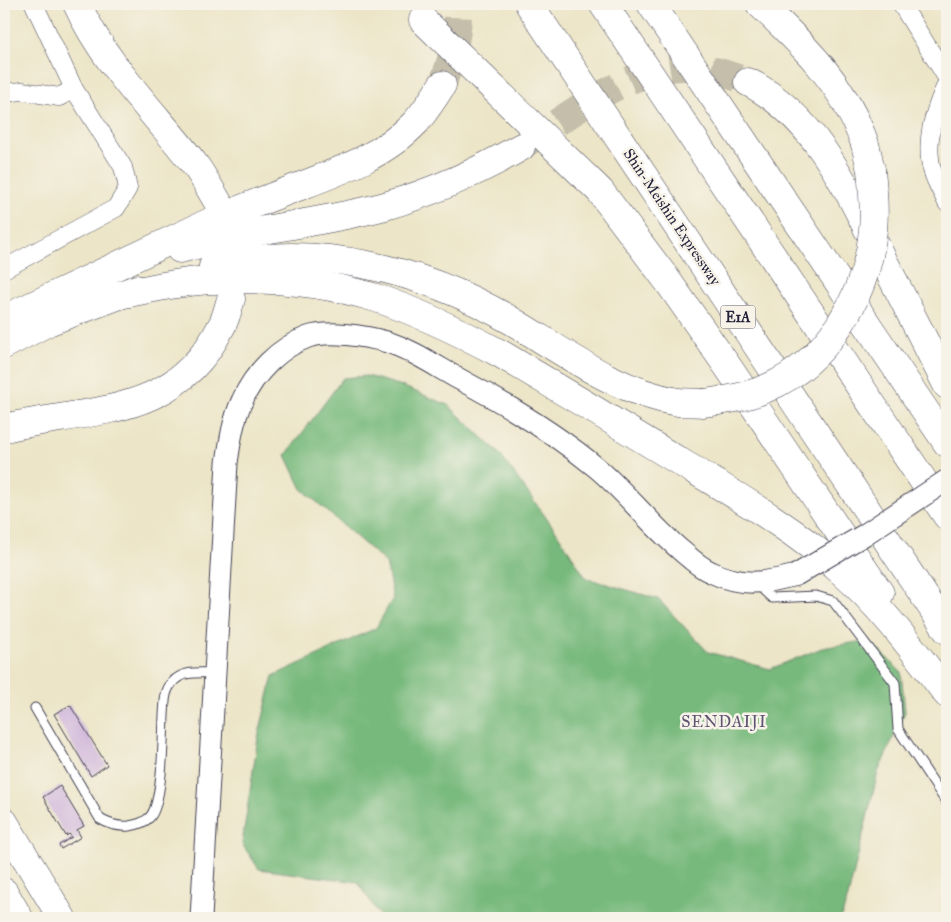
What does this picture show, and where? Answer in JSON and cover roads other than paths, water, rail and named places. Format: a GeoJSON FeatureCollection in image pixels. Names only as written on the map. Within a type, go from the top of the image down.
{"type":"FeatureCollection","features":[{"type":"Feature","properties":{"kind":"highway"},"geometry":{"type":"LineString","coordinates":[[77,4],[88,28],[114,65],[196,167],[219,204]]}},
{"type":"Feature","properties":{"kind":"highway","name":"Shin-Meishin Expressway"},"geometry":{"type":"LineString","coordinates":[[529,4],[947,630]]}},
{"type":"Feature","properties":{"kind":"highway"},"geometry":{"type":"LineString","coordinates":[[603,4],[947,516]]}},
{"type":"Feature","properties":{"kind":"highway"},"geometry":{"type":"LineString","coordinates":[[651,4],[947,442]]}},
{"type":"Feature","properties":{"kind":"highway"},"geometry":{"type":"LineString","coordinates":[[4,345],[48,322],[190,271],[224,263],[293,257],[362,264],[400,272],[433,283],[471,300],[621,384],[651,395],[679,402],[704,403],[739,398],[768,388],[789,376],[821,350],[843,321],[858,292],[868,261],[875,202],[871,170],[863,138],[849,106],[830,76],[805,47],[760,4]]}},
{"type":"Feature","properties":{"kind":"highway"},"geometry":{"type":"LineString","coordinates":[[423,20],[600,191],[667,280],[728,367],[947,694]]}},
{"type":"Feature","properties":{"kind":"highway"},"geometry":{"type":"LineString","coordinates":[[748,82],[767,91],[786,107],[804,125],[820,146],[855,205],[947,385]]}},
{"type":"Feature","properties":{"kind":"highway"},"geometry":{"type":"LineString","coordinates":[[4,319],[238,210],[341,171],[371,156],[395,140],[416,122],[431,103],[442,84]]}},
{"type":"Feature","properties":{"kind":"highway"},"geometry":{"type":"LineString","coordinates":[[116,266],[239,235],[384,206],[456,181],[490,165],[521,147]]}},
{"type":"Feature","properties":{"kind":"highway"},"geometry":{"type":"LineString","coordinates":[[119,295],[176,284],[211,280],[242,278],[287,281],[374,298],[413,311],[457,331],[501,354],[755,507],[803,540],[841,570],[868,597],[899,632],[947,694]]}},
{"type":"Feature","properties":{"kind":"highway"},"geometry":{"type":"LineString","coordinates":[[4,428],[104,411],[134,403],[161,392],[184,376],[206,354],[222,326],[231,299]]}},
{"type":"Feature","properties":{"kind":"highway"},"geometry":{"type":"LineString","coordinates":[[4,822],[62,918]]}},
{"type":"Feature","properties":{"kind":"highway"},"geometry":{"type":"LineString","coordinates":[[4,892],[20,918]]}},
{"type":"Feature","properties":{"kind":"street"},"geometry":{"type":"LineString","coordinates":[[4,269],[116,208],[128,188],[123,167],[74,89],[34,4]]}},
{"type":"Feature","properties":{"kind":"street"},"geometry":{"type":"LineString","coordinates":[[901,4],[947,78]]}},
{"type":"Feature","properties":{"kind":"street"},"geometry":{"type":"LineString","coordinates":[[947,83],[938,104],[930,133],[930,161],[947,203]]}},
{"type":"Feature","properties":{"kind":"street"},"geometry":{"type":"LineString","coordinates":[[4,93],[22,91],[59,96],[74,89]]}},
{"type":"Feature","properties":{"kind":"street"},"geometry":{"type":"LineString","coordinates":[[201,918],[227,463],[232,429],[242,400],[257,376],[273,358],[290,346],[310,336],[334,334],[364,336],[412,353],[472,385],[549,432],[598,469],[674,544],[694,561],[711,572],[735,581],[757,584],[796,575],[864,535],[947,480]]}},
{"type":"Feature","properties":{"kind":"lane"},"geometry":{"type":"LineString","coordinates":[[757,584],[772,598],[816,596],[833,601],[895,682],[898,729],[947,803]]}},
{"type":"Feature","properties":{"kind":"lane"},"geometry":{"type":"LineString","coordinates":[[35,708],[100,819],[109,825],[132,826],[141,823],[150,816],[155,806],[160,777],[165,695],[171,683],[180,676],[191,673],[215,673]]}},
{"type":"Feature","properties":{"kind":"tunnel"},"geometry":{"type":"LineString","coordinates":[[442,85],[454,45],[458,4]]}},
{"type":"Feature","properties":{"kind":"tunnel"},"geometry":{"type":"LineString","coordinates":[[522,146],[579,108],[621,84],[664,69],[701,68],[748,82]]}},
{"type":"Feature","properties":{"kind":"district","name":"SENDAIJI"},"geometry":{"type":"Point","coordinates":[724,721]}}]}
